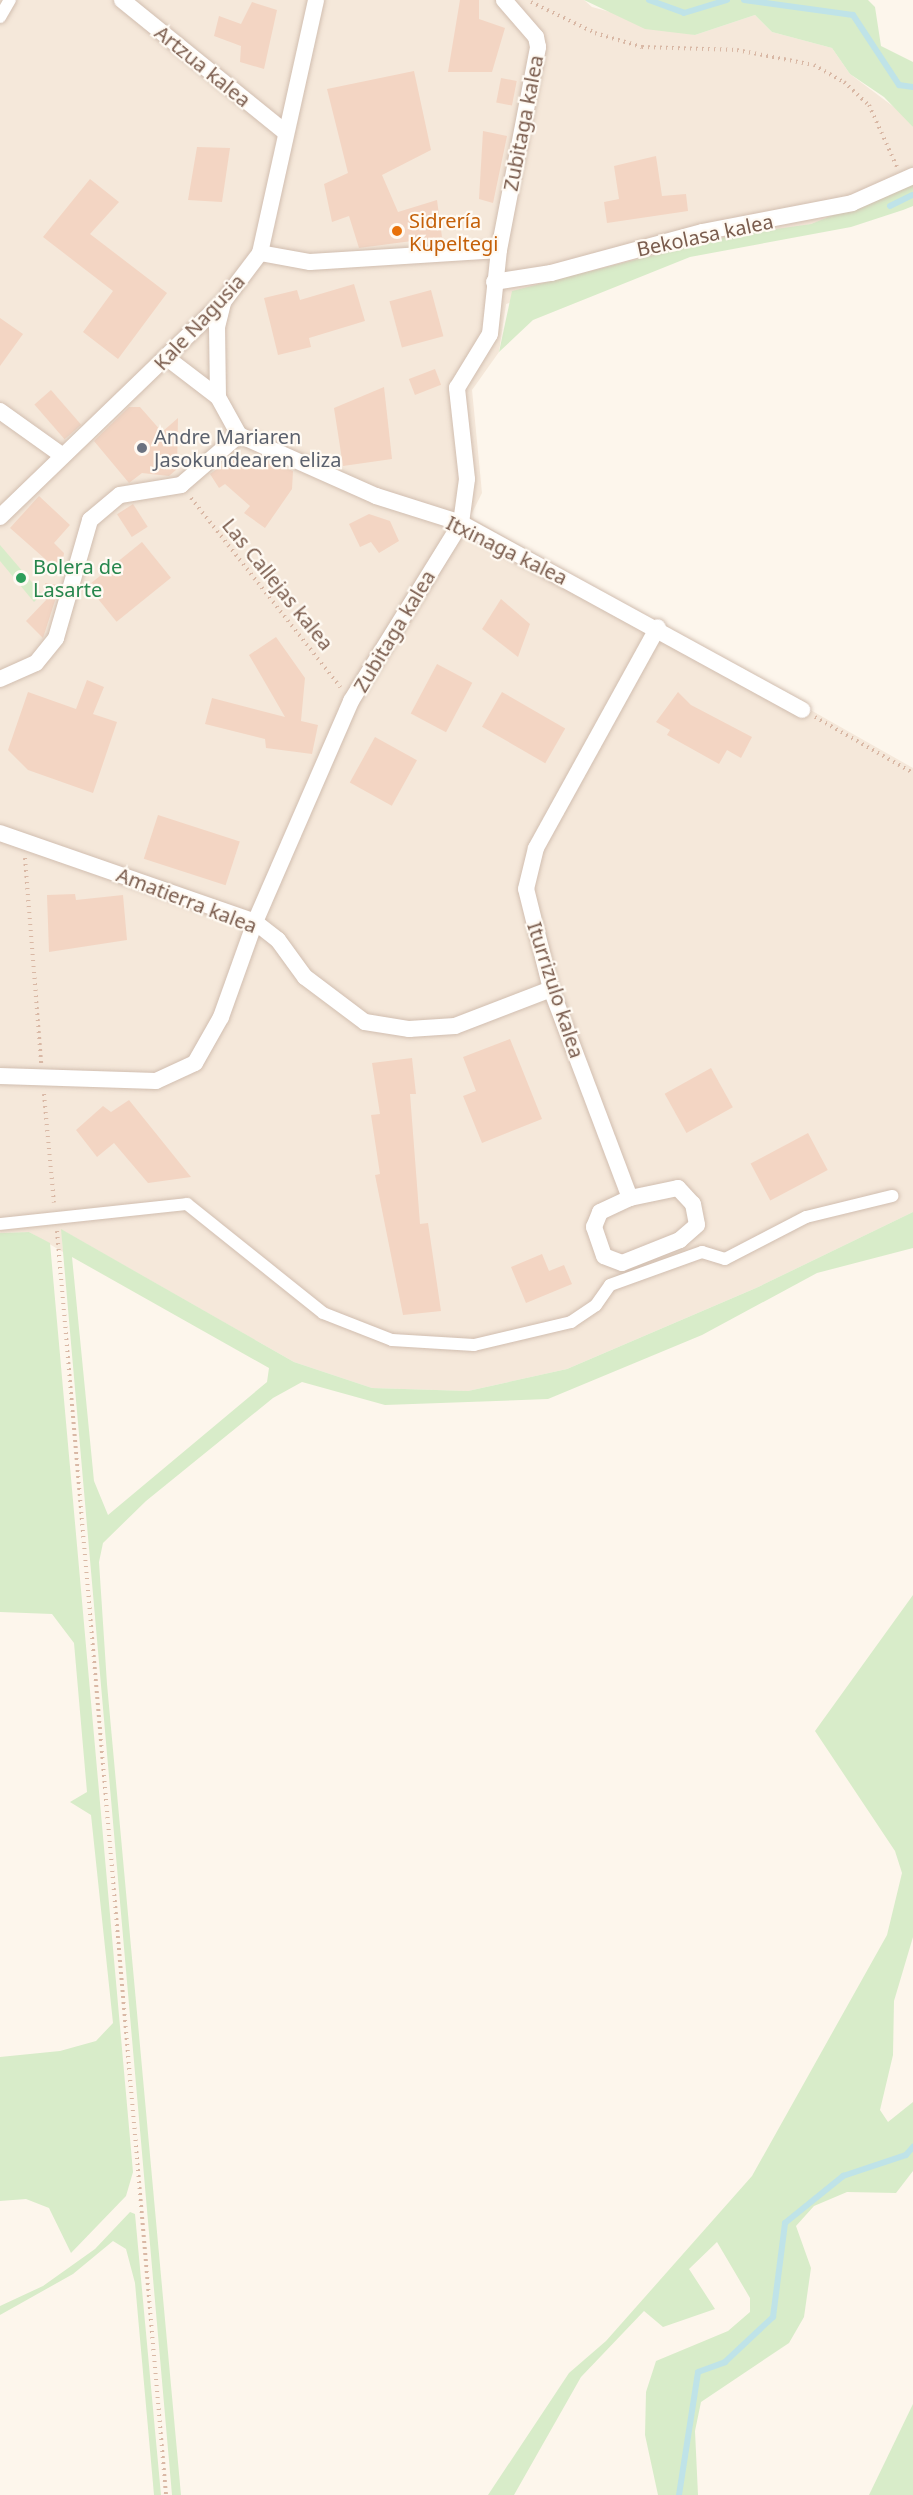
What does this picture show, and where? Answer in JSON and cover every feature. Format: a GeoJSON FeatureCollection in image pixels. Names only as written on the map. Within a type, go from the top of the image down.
{"type":"FeatureCollection","features":[{"type":"Feature","properties":{"kind":"street"},"geometry":{"type":"LineString","coordinates":[[0,17],[10,0]]}},
{"type":"Feature","properties":{"kind":"street","name":"Artzua kalea"},"geometry":{"type":"LineString","coordinates":[[122,0],[284,131]]}},
{"type":"Feature","properties":{"kind":"street","name":"Kale Nagusia"},"geometry":{"type":"LineString","coordinates":[[0,517],[223,302],[260,253],[284,131],[316,0]]}},
{"type":"Feature","properties":{"kind":"street","name":"Zubitaga kalea"},"geometry":{"type":"LineString","coordinates":[[0,1076],[156,1081],[187,1068],[221,1017],[255,922],[351,701],[461,523],[467,479],[457,388],[490,334],[499,250],[538,47],[536,37],[504,0]]}},
{"type":"Feature","properties":{"kind":"street","name":"Bekolasa kalea"},"geometry":{"type":"LineString","coordinates":[[494,282],[551,273],[702,232],[852,203],[908,179]]}},
{"type":"Feature","properties":{"kind":"street"},"geometry":{"type":"LineString","coordinates":[[260,253],[310,262],[499,250]]}},
{"type":"Feature","properties":{"kind":"street"},"geometry":{"type":"LineString","coordinates":[[218,397],[217,327],[223,302]]}},
{"type":"Feature","properties":{"kind":"street"},"geometry":{"type":"LineString","coordinates":[[0,680],[36,663],[56,638],[90,520],[120,495],[182,485],[239,435],[218,397],[167,358]]}},
{"type":"Feature","properties":{"kind":"street"},"geometry":{"type":"LineString","coordinates":[[0,411],[63,456]]}},
{"type":"Feature","properties":{"kind":"street","name":"Itxinaga kalea"},"geometry":{"type":"LineString","coordinates":[[239,435],[376,496],[461,523],[658,627],[802,710]]}},
{"type":"Feature","properties":{"kind":"street","name":"Iturrizulo kalea"},"geometry":{"type":"LineString","coordinates":[[630,1198],[551,989],[526,889],[536,848],[658,627]]}},
{"type":"Feature","properties":{"kind":"street","name":"Amatierra kalea"},"geometry":{"type":"LineString","coordinates":[[0,833],[255,922],[278,940],[305,977],[365,1022],[409,1029],[455,1026],[551,989]]}},
{"type":"Feature","properties":{"kind":"street"},"geometry":{"type":"LineString","coordinates":[[678,1188],[693,1204],[697,1225],[680,1240],[622,1263],[604,1256],[594,1227],[600,1212],[630,1198],[678,1188]]}},
{"type":"Feature","properties":{"kind":"street"},"geometry":{"type":"LineString","coordinates":[[0,1224],[55,1214],[187,1204],[323,1313],[392,1340],[474,1345],[570,1322],[596,1305],[610,1285],[702,1252],[725,1260],[806,1217],[892,1196]]}},
{"type":"Feature","properties":{"kind":"path"},"geometry":{"type":"LineString","coordinates":[[528,0],[595,33],[642,47],[737,50],[814,65],[844,81],[869,105],[908,179]]}},
{"type":"Feature","properties":{"kind":"path","name":"Las Callejas kalea"},"geometry":{"type":"LineString","coordinates":[[182,485],[351,701]]}},
{"type":"Feature","properties":{"kind":"path"},"geometry":{"type":"LineString","coordinates":[[802,710],[913,774]]}},
{"type":"Feature","properties":{"kind":"path"},"geometry":{"type":"LineString","coordinates":[[23,840],[166,2495]]}},
{"type":"Feature","properties":{"kind":"shaded area"},"geometry":{"type":"Polygon","coordinates":[[[0,0],[584,0],[592,7],[695,35],[755,15],[772,32],[832,48],[850,74],[906,116],[913,127],[913,183],[884,198],[811,224],[659,252],[506,304],[499,352],[472,390],[482,493],[470,517],[913,768],[913,1212],[756,1288],[567,1369],[468,1391],[372,1388],[294,1362],[62,1230],[63,1252],[29,1232],[0,1233],[0,0]]]}},
{"type":"Feature","properties":{"kind":"green space"},"geometry":{"type":"Polygon","coordinates":[[[584,0],[868,0],[875,7],[881,46],[913,62],[913,127],[884,97],[850,74],[832,48],[772,32],[755,15],[695,35],[645,29],[584,0]]]}},
{"type":"Feature","properties":{"kind":"green space"},"geometry":{"type":"Polygon","coordinates":[[[913,183],[913,206],[851,227],[690,257],[533,320],[499,352],[512,291],[733,235],[811,224],[913,183]]]}},
{"type":"Feature","properties":{"kind":"green space","name":"Bolera de Lasarte"},"geometry":{"type":"Polygon","coordinates":[[[0,545],[42,594],[34,602],[0,561],[0,545]]]}},
{"type":"Feature","properties":{"kind":"green space"},"geometry":{"type":"Polygon","coordinates":[[[913,1212],[913,1248],[817,1273],[702,1335],[548,1399],[385,1405],[302,1382],[273,1398],[146,1501],[103,1543],[99,1562],[107,1684],[181,2495],[172,2495],[61,1229],[294,1362],[372,1388],[468,1391],[567,1369],[756,1288],[913,1212]],[[72,1257],[94,1481],[108,1515],[267,1382],[269,1368],[72,1257]]]}},
{"type":"Feature","properties":{"kind":"green space"},"geometry":{"type":"Polygon","coordinates":[[[29,1232],[50,1243],[133,2172],[126,2196],[71,2253],[49,2208],[26,2199],[0,2201],[0,2057],[60,2051],[96,2041],[113,2023],[91,1815],[70,1802],[87,1792],[74,1643],[52,1614],[0,1612],[0,1233],[29,1232]]]}},
{"type":"Feature","properties":{"kind":"green space"},"geometry":{"type":"Polygon","coordinates":[[[913,1595],[913,1937],[894,2001],[893,2055],[880,2110],[888,2122],[913,2102],[913,2171],[896,2193],[847,2192],[814,2206],[796,2226],[811,2268],[804,2317],[789,2343],[701,2402],[695,2431],[698,2495],[658,2495],[645,2435],[646,2392],[656,2361],[728,2331],[750,2312],[750,2298],[717,2242],[689,2269],[715,2309],[663,2327],[644,2311],[581,2377],[514,2495],[488,2495],[569,2373],[606,2341],[752,2176],[887,1935],[902,1873],[895,1851],[815,1731],[913,1595]]]}},
{"type":"Feature","properties":{"kind":"green space"},"geometry":{"type":"Polygon","coordinates":[[[130,2212],[135,2214],[161,2495],[154,2495],[135,2283],[126,2249],[113,2241],[73,2274],[0,2315],[0,2306],[43,2286],[95,2249],[130,2212]]]}},
{"type":"Feature","properties":{"kind":"green space"},"geometry":{"type":"Polygon","coordinates":[[[913,2404],[913,2495],[869,2495],[913,2404]]]}},
{"type":"Feature","properties":{"kind":"building"},"geometry":{"type":"Polygon","coordinates":[[[460,0],[479,0],[479,19],[505,28],[492,72],[448,72],[460,0]]]}},
{"type":"Feature","properties":{"kind":"building"},"geometry":{"type":"Polygon","coordinates":[[[252,2],[277,10],[264,69],[240,62],[241,46],[214,36],[219,16],[241,24],[252,2]]]}},
{"type":"Feature","properties":{"kind":"building"},"geometry":{"type":"Polygon","coordinates":[[[414,71],[431,150],[382,175],[398,212],[437,200],[442,237],[359,248],[349,216],[332,222],[324,184],[348,173],[327,89],[414,71]]]}},
{"type":"Feature","properties":{"kind":"building"},"geometry":{"type":"Polygon","coordinates":[[[501,78],[517,81],[512,106],[496,103],[501,78]]]}},
{"type":"Feature","properties":{"kind":"building"},"geometry":{"type":"Polygon","coordinates":[[[483,131],[507,136],[493,203],[479,199],[483,131]]]}},
{"type":"Feature","properties":{"kind":"building"},"geometry":{"type":"Polygon","coordinates":[[[197,147],[230,148],[222,202],[188,200],[197,147]]]}},
{"type":"Feature","properties":{"kind":"building"},"geometry":{"type":"Polygon","coordinates":[[[656,156],[662,196],[686,194],[688,211],[607,223],[604,202],[619,199],[614,166],[656,156]]]}},
{"type":"Feature","properties":{"kind":"building"},"geometry":{"type":"Polygon","coordinates":[[[90,179],[119,202],[90,234],[167,293],[118,359],[83,332],[113,291],[43,237],[90,179]]]}},
{"type":"Feature","properties":{"kind":"building"},"geometry":{"type":"Polygon","coordinates":[[[354,284],[365,321],[309,338],[311,347],[278,355],[264,298],[297,290],[300,300],[354,284]]]}},
{"type":"Feature","properties":{"kind":"building"},"geometry":{"type":"Polygon","coordinates":[[[431,290],[443,336],[402,347],[389,301],[431,290]]]}},
{"type":"Feature","properties":{"kind":"building"},"geometry":{"type":"Polygon","coordinates":[[[0,318],[23,334],[0,366],[0,318]]]}},
{"type":"Feature","properties":{"kind":"building"},"geometry":{"type":"Polygon","coordinates":[[[435,369],[441,385],[415,395],[409,379],[435,369]]]}},
{"type":"Feature","properties":{"kind":"building"},"geometry":{"type":"Polygon","coordinates":[[[384,387],[392,459],[343,466],[334,408],[384,387]]]}},
{"type":"Feature","properties":{"kind":"building"},"geometry":{"type":"Polygon","coordinates":[[[51,390],[81,425],[65,439],[34,404],[51,390]]]}},
{"type":"Feature","properties":{"kind":"building","name":"Andre Mariaren Jasokundearen eliza"},"geometry":{"type":"Polygon","coordinates":[[[129,407],[140,407],[162,432],[178,418],[177,469],[169,476],[142,473],[129,483],[94,441],[129,407]]]}},
{"type":"Feature","properties":{"kind":"building"},"geometry":{"type":"Polygon","coordinates":[[[232,458],[236,463],[243,458],[257,463],[262,458],[293,471],[292,489],[265,528],[244,513],[250,506],[225,484],[219,488],[210,474],[232,458]]]}},
{"type":"Feature","properties":{"kind":"building"},"geometry":{"type":"Polygon","coordinates":[[[39,496],[70,525],[54,543],[64,553],[61,573],[10,528],[39,496]]]}},
{"type":"Feature","properties":{"kind":"building"},"geometry":{"type":"Polygon","coordinates":[[[133,504],[148,527],[132,537],[117,514],[133,504]]]}},
{"type":"Feature","properties":{"kind":"building"},"geometry":{"type":"Polygon","coordinates":[[[369,514],[390,521],[399,541],[379,553],[371,542],[360,547],[349,524],[369,514]]]}},
{"type":"Feature","properties":{"kind":"building"},"geometry":{"type":"Polygon","coordinates":[[[142,542],[171,578],[117,622],[88,586],[142,542]]]}},
{"type":"Feature","properties":{"kind":"building"},"geometry":{"type":"Polygon","coordinates":[[[45,583],[60,585],[43,638],[26,621],[47,599],[45,583]]]}},
{"type":"Feature","properties":{"kind":"building"},"geometry":{"type":"Polygon","coordinates":[[[501,599],[530,624],[518,657],[482,629],[501,599]]]}},
{"type":"Feature","properties":{"kind":"building"},"geometry":{"type":"Polygon","coordinates":[[[276,637],[305,678],[301,721],[318,725],[312,754],[266,748],[265,739],[205,724],[212,698],[285,717],[249,655],[276,637]]]}},
{"type":"Feature","properties":{"kind":"building"},"geometry":{"type":"Polygon","coordinates":[[[437,664],[472,683],[446,732],[411,713],[437,664]]]}},
{"type":"Feature","properties":{"kind":"building"},"geometry":{"type":"Polygon","coordinates":[[[87,680],[104,687],[93,714],[117,722],[93,793],[28,770],[8,750],[28,692],[76,709],[87,680]]]}},
{"type":"Feature","properties":{"kind":"building"},"geometry":{"type":"Polygon","coordinates":[[[502,692],[565,728],[545,763],[482,727],[502,692]]]}},
{"type":"Feature","properties":{"kind":"building"},"geometry":{"type":"Polygon","coordinates":[[[678,692],[691,705],[752,737],[741,758],[727,750],[719,764],[667,735],[670,730],[656,722],[678,692]]]}},
{"type":"Feature","properties":{"kind":"building"},"geometry":{"type":"Polygon","coordinates":[[[375,737],[417,760],[392,806],[350,782],[375,737]]]}},
{"type":"Feature","properties":{"kind":"building"},"geometry":{"type":"Polygon","coordinates":[[[158,815],[240,842],[226,885],[144,859],[158,815]]]}},
{"type":"Feature","properties":{"kind":"building"},"geometry":{"type":"Polygon","coordinates":[[[75,894],[76,900],[123,895],[127,940],[49,952],[47,895],[75,894]]]}},
{"type":"Feature","properties":{"kind":"building"},"geometry":{"type":"Polygon","coordinates":[[[510,1039],[542,1119],[482,1143],[463,1096],[476,1091],[463,1057],[510,1039]]]}},
{"type":"Feature","properties":{"kind":"building"},"geometry":{"type":"Polygon","coordinates":[[[412,1058],[416,1094],[410,1094],[420,1224],[428,1223],[441,1311],[403,1315],[375,1175],[380,1174],[371,1115],[380,1114],[372,1063],[412,1058]]]}},
{"type":"Feature","properties":{"kind":"building"},"geometry":{"type":"Polygon","coordinates":[[[711,1068],[733,1107],[686,1133],[665,1094],[711,1068]]]}},
{"type":"Feature","properties":{"kind":"building"},"geometry":{"type":"Polygon","coordinates":[[[129,1100],[191,1177],[148,1183],[114,1143],[97,1157],[76,1130],[103,1106],[111,1112],[129,1100]]]}},
{"type":"Feature","properties":{"kind":"building"},"geometry":{"type":"Polygon","coordinates":[[[808,1133],[828,1170],[770,1201],[751,1164],[808,1133]]]}},
{"type":"Feature","properties":{"kind":"building"},"geometry":{"type":"Polygon","coordinates":[[[542,1254],[549,1271],[564,1265],[572,1284],[526,1303],[511,1267],[542,1254]]]}},
{"type":"Feature","properties":{"kind":"waterway"},"geometry":{"type":"LineString","coordinates":[[649,0],[684,13],[727,0]]}},
{"type":"Feature","properties":{"kind":"waterway"},"geometry":{"type":"LineString","coordinates":[[744,0],[853,15],[899,85],[913,87]]}},
{"type":"Feature","properties":{"kind":"waterway"},"geometry":{"type":"LineString","coordinates":[[890,206],[913,195]]}},
{"type":"Feature","properties":{"kind":"waterway"},"geometry":{"type":"LineString","coordinates":[[679,2495],[698,2372],[725,2362],[773,2317],[785,2223],[843,2176],[906,2155],[913,2147]]}},
{"type":"Feature","properties":{"kind":"place","name":"Sidrería Kupeltegi"},"geometry":{"type":"Point","coordinates":[397,231]}},
{"type":"Feature","properties":{"kind":"place","name":"Andre Mariaren Jasokundearen eliza"},"geometry":{"type":"Point","coordinates":[142,448]}},
{"type":"Feature","properties":{"kind":"place","name":"Bolera de Lasarte"},"geometry":{"type":"Point","coordinates":[21,578]}}]}
